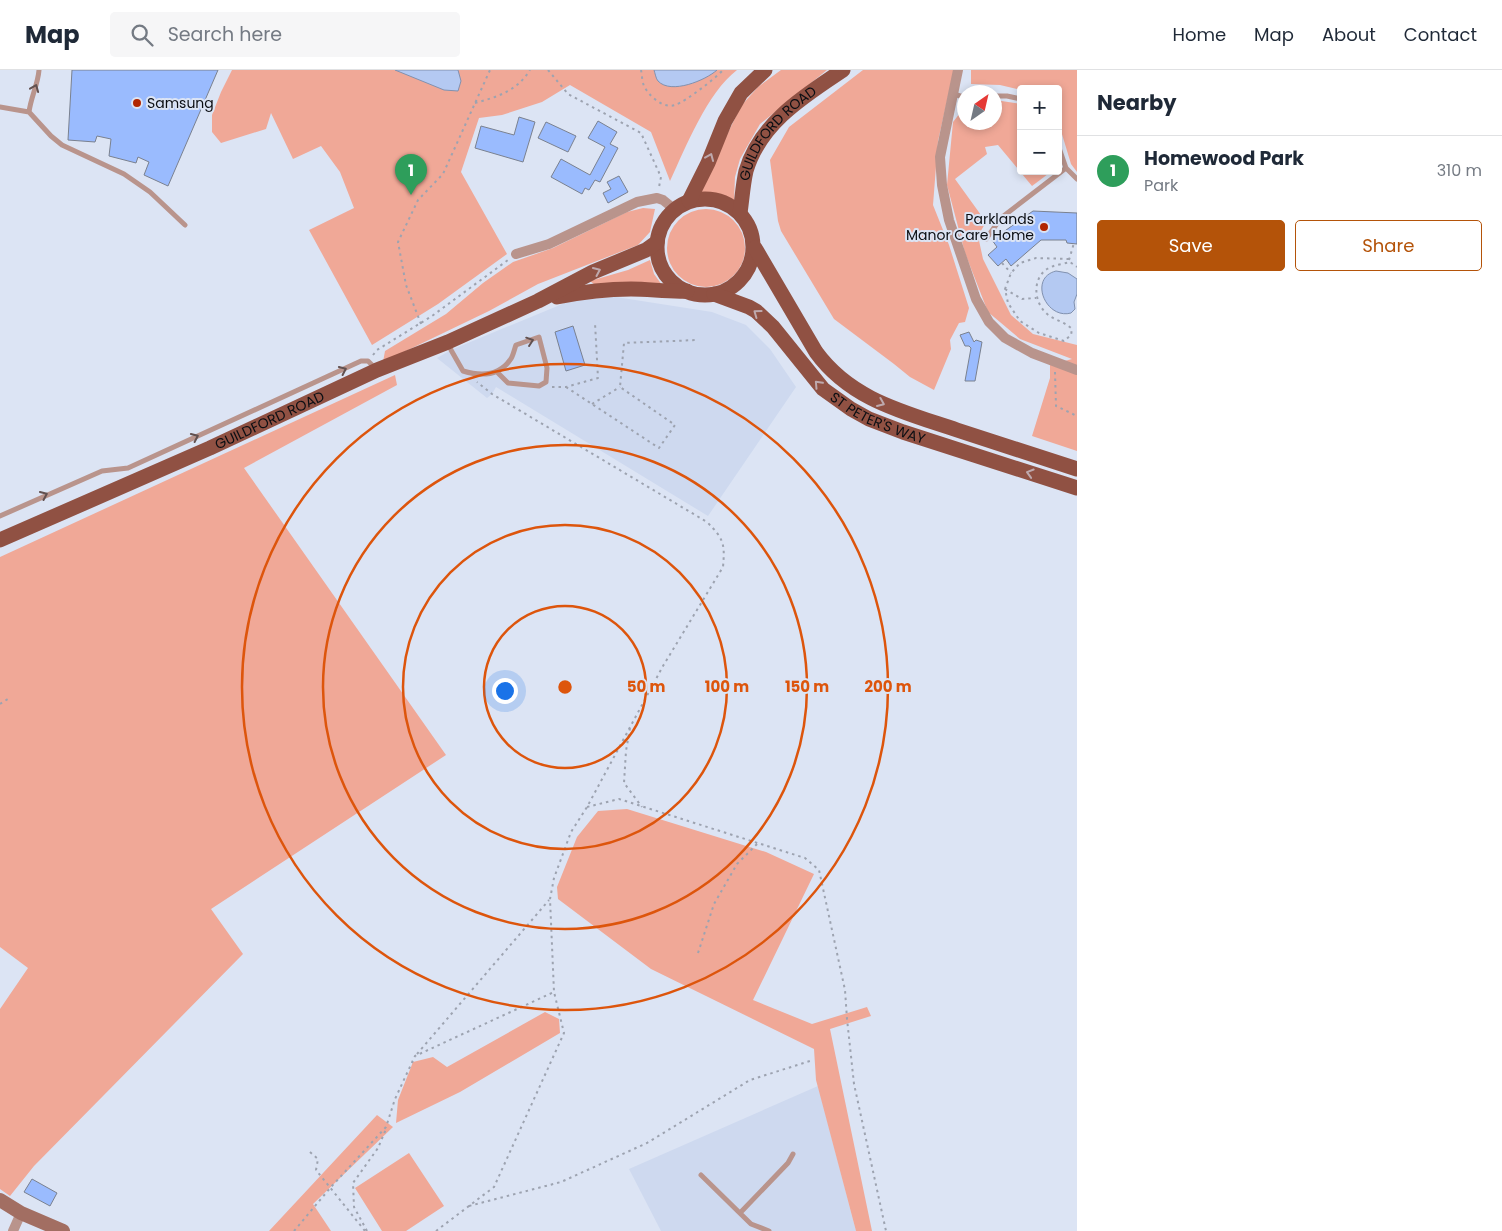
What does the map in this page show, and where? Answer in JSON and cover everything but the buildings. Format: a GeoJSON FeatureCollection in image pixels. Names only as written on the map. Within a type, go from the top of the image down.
{"type":"FeatureCollection","features":[{"type":"Feature","properties":{"kind":"main road"},"geometry":{"type":"LineString","coordinates":[[689,201],[708,163],[725,121],[741,93],[765,70]]}},
{"type":"Feature","properties":{"kind":"main road","name":"GUILDFORD ROAD"},"geometry":{"type":"LineString","coordinates":[[740,213],[746,171],[764,134],[791,106],[842,70]]}},
{"type":"Feature","properties":{"kind":"main road"},"geometry":{"type":"LineString","coordinates":[[710,198],[721,201],[740,213],[749,227],[755,248],[750,266],[735,285],[725,291],[705,295],[686,291],[678,287],[664,273],[657,254],[657,242],[660,227],[674,209],[689,201],[710,198]]}},
{"type":"Feature","properties":{"kind":"main road","name":"GUILDFORD ROAD"},"geometry":{"type":"LineString","coordinates":[[0,540],[210,448],[372,366],[448,342],[538,301],[593,272],[646,250],[657,242]]}},
{"type":"Feature","properties":{"kind":"main road","name":"ST PETER'S WAY"},"geometry":{"type":"LineString","coordinates":[[755,248],[816,352],[827,366],[853,388],[884,405],[1077,469]]}},
{"type":"Feature","properties":{"kind":"main road","name":"GUILDFORD ROAD"},"geometry":{"type":"LineString","coordinates":[[538,301],[589,290],[686,291]]}},
{"type":"Feature","properties":{"kind":"main road","name":"ST PETER'S WAY"},"geometry":{"type":"LineString","coordinates":[[714,294],[756,311],[773,327],[823,389],[863,416],[903,432],[1077,488]]}},
{"type":"Feature","properties":{"kind":"main road"},"geometry":{"type":"LineString","coordinates":[[0,1200],[21,1213],[63,1231]]}},
{"type":"Feature","properties":{"kind":"street"},"geometry":{"type":"LineString","coordinates":[[958,70],[959,85]]}},
{"type":"Feature","properties":{"kind":"street"},"geometry":{"type":"LineString","coordinates":[[957,102],[940,157],[942,185],[949,220],[976,299],[989,322],[1005,338],[1032,353],[1077,370]]}},
{"type":"Feature","properties":{"kind":"street"},"geometry":{"type":"LineString","coordinates":[[516,254],[548,244],[637,202],[657,198],[663,200],[674,209]]}},
{"type":"Feature","properties":{"kind":"street"},"geometry":{"type":"LineString","coordinates":[[13,1231],[21,1213]]}},
{"type":"Feature","properties":{"kind":"lane"},"geometry":{"type":"LineString","coordinates":[[28,112],[38,80],[39,70]]}},
{"type":"Feature","properties":{"kind":"lane"},"geometry":{"type":"LineString","coordinates":[[1002,96],[1017,98]]}},
{"type":"Feature","properties":{"kind":"lane"},"geometry":{"type":"LineString","coordinates":[[0,107],[28,112],[62,145],[124,174],[150,192],[185,225]]}},
{"type":"Feature","properties":{"kind":"lane"},"geometry":{"type":"LineString","coordinates":[[1062,156],[1066,168],[1077,179]]}},
{"type":"Feature","properties":{"kind":"lane"},"geometry":{"type":"LineString","coordinates":[[986,239],[1001,218],[1066,168]]}},
{"type":"Feature","properties":{"kind":"lane"},"geometry":{"type":"LineString","coordinates":[[448,342],[463,371],[476,375],[497,372],[511,360],[516,345],[539,337],[547,368],[546,382],[539,386],[508,383],[497,372]]}},
{"type":"Feature","properties":{"kind":"lane","name":"GUILDFORD ROAD"},"geometry":{"type":"LineString","coordinates":[[0,516],[102,471],[128,468],[360,361],[372,366]]}},
{"type":"Feature","properties":{"kind":"lane"},"geometry":{"type":"LineString","coordinates":[[740,1213],[788,1163],[793,1154]]}},
{"type":"Feature","properties":{"kind":"lane"},"geometry":{"type":"LineString","coordinates":[[701,1175],[751,1224],[769,1231]]}},
{"type":"Feature","properties":{"kind":"path"},"geometry":{"type":"LineString","coordinates":[[421,324],[406,285],[398,242],[418,200],[443,174],[490,70]]}},
{"type":"Feature","properties":{"kind":"path"},"geometry":{"type":"LineString","coordinates":[[475,103],[499,96],[520,84],[530,70]]}},
{"type":"Feature","properties":{"kind":"path"},"geometry":{"type":"LineString","coordinates":[[548,70],[568,94],[642,134],[661,177],[657,198]]}},
{"type":"Feature","properties":{"kind":"path"},"geometry":{"type":"LineString","coordinates":[[641,70],[644,85],[654,99],[665,105],[676,105],[715,79],[723,70]]}},
{"type":"Feature","properties":{"kind":"path"},"geometry":{"type":"LineString","coordinates":[[1074,244],[1069,259],[1077,267]]}},
{"type":"Feature","properties":{"kind":"path"},"geometry":{"type":"LineString","coordinates":[[372,366],[377,350],[421,324],[516,254]]}},
{"type":"Feature","properties":{"kind":"path"},"geometry":{"type":"LineString","coordinates":[[1069,259],[1031,258],[1020,263],[1011,273],[1004,289],[1008,303],[1020,321],[1039,333],[1064,341],[1071,335],[1072,329],[1065,322],[1047,314],[1037,302],[1037,283],[1040,274],[1049,268],[1070,262]]}},
{"type":"Feature","properties":{"kind":"path"},"geometry":{"type":"LineString","coordinates":[[1002,262],[1011,273]]}},
{"type":"Feature","properties":{"kind":"path"},"geometry":{"type":"LineString","coordinates":[[1004,289],[1022,299],[1036,298]]}},
{"type":"Feature","properties":{"kind":"path"},"geometry":{"type":"LineString","coordinates":[[539,386],[566,388],[598,378],[594,323]]}},
{"type":"Feature","properties":{"kind":"path"},"geometry":{"type":"LineString","coordinates":[[620,387],[624,344],[697,340]]}},
{"type":"Feature","properties":{"kind":"path"},"geometry":{"type":"LineString","coordinates":[[1055,362],[1056,406],[1077,416]]}},
{"type":"Feature","properties":{"kind":"path"},"geometry":{"type":"LineString","coordinates":[[436,1231],[494,1188],[564,1033],[554,992],[550,900],[554,878],[571,832],[663,666],[723,567],[725,549],[720,535],[707,522],[492,394],[463,371]]}},
{"type":"Feature","properties":{"kind":"path"},"geometry":{"type":"LineString","coordinates":[[566,388],[659,448],[675,426],[620,387]]}},
{"type":"Feature","properties":{"kind":"path"},"geometry":{"type":"LineString","coordinates":[[592,404],[620,387]]}},
{"type":"Feature","properties":{"kind":"path"},"geometry":{"type":"LineString","coordinates":[[0,704],[11,697]]}},
{"type":"Feature","properties":{"kind":"path"},"geometry":{"type":"LineString","coordinates":[[631,726],[626,750],[624,783],[642,807]]}},
{"type":"Feature","properties":{"kind":"path"},"geometry":{"type":"LineString","coordinates":[[586,807],[619,799],[804,858],[819,870],[845,990],[854,1084],[886,1231]]}},
{"type":"Feature","properties":{"kind":"path"},"geometry":{"type":"LineString","coordinates":[[698,953],[714,904],[737,864],[758,843]]}},
{"type":"Feature","properties":{"kind":"path"},"geometry":{"type":"LineString","coordinates":[[366,1231],[354,1207],[353,1183],[378,1148],[395,1099],[415,1056],[550,900]]}},
{"type":"Feature","properties":{"kind":"path"},"geometry":{"type":"LineString","coordinates":[[415,1056],[554,992]]}},
{"type":"Feature","properties":{"kind":"path"},"geometry":{"type":"LineString","coordinates":[[469,1206],[561,1182],[647,1143],[750,1080],[810,1061]]}},
{"type":"Feature","properties":{"kind":"path"},"geometry":{"type":"LineString","coordinates":[[294,1231],[331,1186],[386,1127]]}},
{"type":"Feature","properties":{"kind":"path"},"geometry":{"type":"LineString","coordinates":[[310,1152],[318,1159],[316,1170],[366,1231]]}},
{"type":"Feature","properties":{"kind":"shaded area"},"geometry":{"type":"Polygon","coordinates":[[[232,70],[737,70],[716,92],[707,106],[690,137],[670,181],[651,132],[570,85],[542,102],[502,115],[479,118],[461,172],[507,254],[438,304],[372,345],[309,230],[354,208],[340,172],[321,146],[293,159],[271,113],[266,129],[221,143],[212,132],[212,115],[232,70]]]}},
{"type":"Feature","properties":{"kind":"shaded area"},"geometry":{"type":"Polygon","coordinates":[[[781,70],[827,70],[760,124],[740,159],[735,177],[734,201],[705,193],[698,194],[741,106],[758,87],[781,70]]]}},
{"type":"Feature","properties":{"kind":"shaded area"},"geometry":{"type":"Polygon","coordinates":[[[863,70],[954,70],[938,141],[933,205],[949,245],[969,308],[965,322],[959,323],[950,340],[951,349],[934,390],[910,377],[834,319],[781,231],[778,221],[770,160],[789,127],[863,70]]]}},
{"type":"Feature","properties":{"kind":"shaded area"},"geometry":{"type":"Polygon","coordinates":[[[971,70],[1077,70],[1077,172],[1071,164],[1062,134],[1062,85],[1017,85],[1017,89],[1002,85],[971,84],[971,70]]]}},
{"type":"Feature","properties":{"kind":"shaded area"},"geometry":{"type":"Polygon","coordinates":[[[1002,101],[1017,103],[1017,168],[998,145],[985,147],[987,154],[955,179],[986,222],[978,236],[983,259],[1011,315],[1033,334],[1077,345],[1077,451],[1032,436],[1050,378],[1050,365],[1072,359],[1020,339],[988,312],[965,253],[947,185],[953,122],[957,117],[957,130],[1002,130],[1002,101]]]}},
{"type":"Feature","properties":{"kind":"shaded area"},"geometry":{"type":"Polygon","coordinates":[[[1023,175],[1047,175],[1032,186],[1023,175]]]}},
{"type":"Feature","properties":{"kind":"shaded area"},"geometry":{"type":"Polygon","coordinates":[[[643,208],[655,209],[650,232],[638,245],[538,284],[489,311],[383,362],[385,351],[446,314],[483,283],[513,262],[553,248],[627,212],[643,208]]]}},
{"type":"Feature","properties":{"kind":"shaded area"},"geometry":{"type":"Polygon","coordinates":[[[706,209],[721,212],[734,220],[742,233],[745,248],[742,263],[734,276],[721,284],[706,287],[691,284],[678,276],[670,263],[667,248],[670,233],[678,220],[691,212],[706,209]]]}},
{"type":"Feature","properties":{"kind":"shaded area"},"geometry":{"type":"Polygon","coordinates":[[[650,260],[654,274],[662,285],[595,285],[590,281],[628,270],[650,260]]]}},
{"type":"Feature","properties":{"kind":"shaded area"},"geometry":{"type":"Polygon","coordinates":[[[616,297],[712,312],[746,325],[770,349],[796,387],[708,516],[496,387],[487,398],[437,358],[451,350],[572,300],[616,297]]]}},
{"type":"Feature","properties":{"kind":"shaded area"},"geometry":{"type":"Polygon","coordinates":[[[395,375],[397,385],[244,468],[446,755],[211,909],[243,954],[34,1166],[10,1196],[0,1189],[0,1009],[28,968],[0,947],[0,557],[395,375]]]}},
{"type":"Feature","properties":{"kind":"shaded area"},"geometry":{"type":"Polygon","coordinates":[[[627,809],[766,852],[814,874],[753,1000],[812,1024],[867,1007],[871,1016],[830,1029],[872,1231],[856,1231],[816,1080],[814,1049],[651,969],[558,899],[557,887],[577,837],[598,811],[627,809]]]}},
{"type":"Feature","properties":{"kind":"shaded area"},"geometry":{"type":"Polygon","coordinates":[[[545,1012],[559,1019],[560,1033],[460,1092],[396,1123],[398,1100],[413,1062],[433,1057],[447,1067],[545,1012]]]}},
{"type":"Feature","properties":{"kind":"shaded area"},"geometry":{"type":"Polygon","coordinates":[[[818,1086],[856,1231],[661,1231],[629,1169],[818,1086]]]}},
{"type":"Feature","properties":{"kind":"shaded area"},"geometry":{"type":"Polygon","coordinates":[[[377,1115],[393,1127],[313,1204],[331,1231],[269,1231],[377,1115]]]}},
{"type":"Feature","properties":{"kind":"shaded area"},"geometry":{"type":"Polygon","coordinates":[[[409,1153],[444,1206],[406,1231],[382,1231],[355,1188],[409,1153]]]}},
{"type":"Feature","properties":{"kind":"water"},"geometry":{"type":"Polygon","coordinates":[[[395,70],[458,70],[461,81],[458,91],[444,90],[395,70]]]}},
{"type":"Feature","properties":{"kind":"water"},"geometry":{"type":"Polygon","coordinates":[[[654,70],[717,70],[697,82],[671,87],[658,81],[654,70]]]}},
{"type":"Feature","properties":{"kind":"water"},"geometry":{"type":"Polygon","coordinates":[[[1056,271],[1068,273],[1077,279],[1075,309],[1071,313],[1062,313],[1054,310],[1048,305],[1044,297],[1043,282],[1048,275],[1056,271]]]}},
{"type":"Feature","properties":{"kind":"place","name":"Samsung"},"geometry":{"type":"Point","coordinates":[137,103]}},
{"type":"Feature","properties":{"kind":"place","name":"Homewood Park"},"geometry":{"type":"Point","coordinates":[411,195]}},
{"type":"Feature","properties":{"kind":"place","name":"Parklands Manor Care Home"},"geometry":{"type":"Point","coordinates":[1044,227]}}]}
